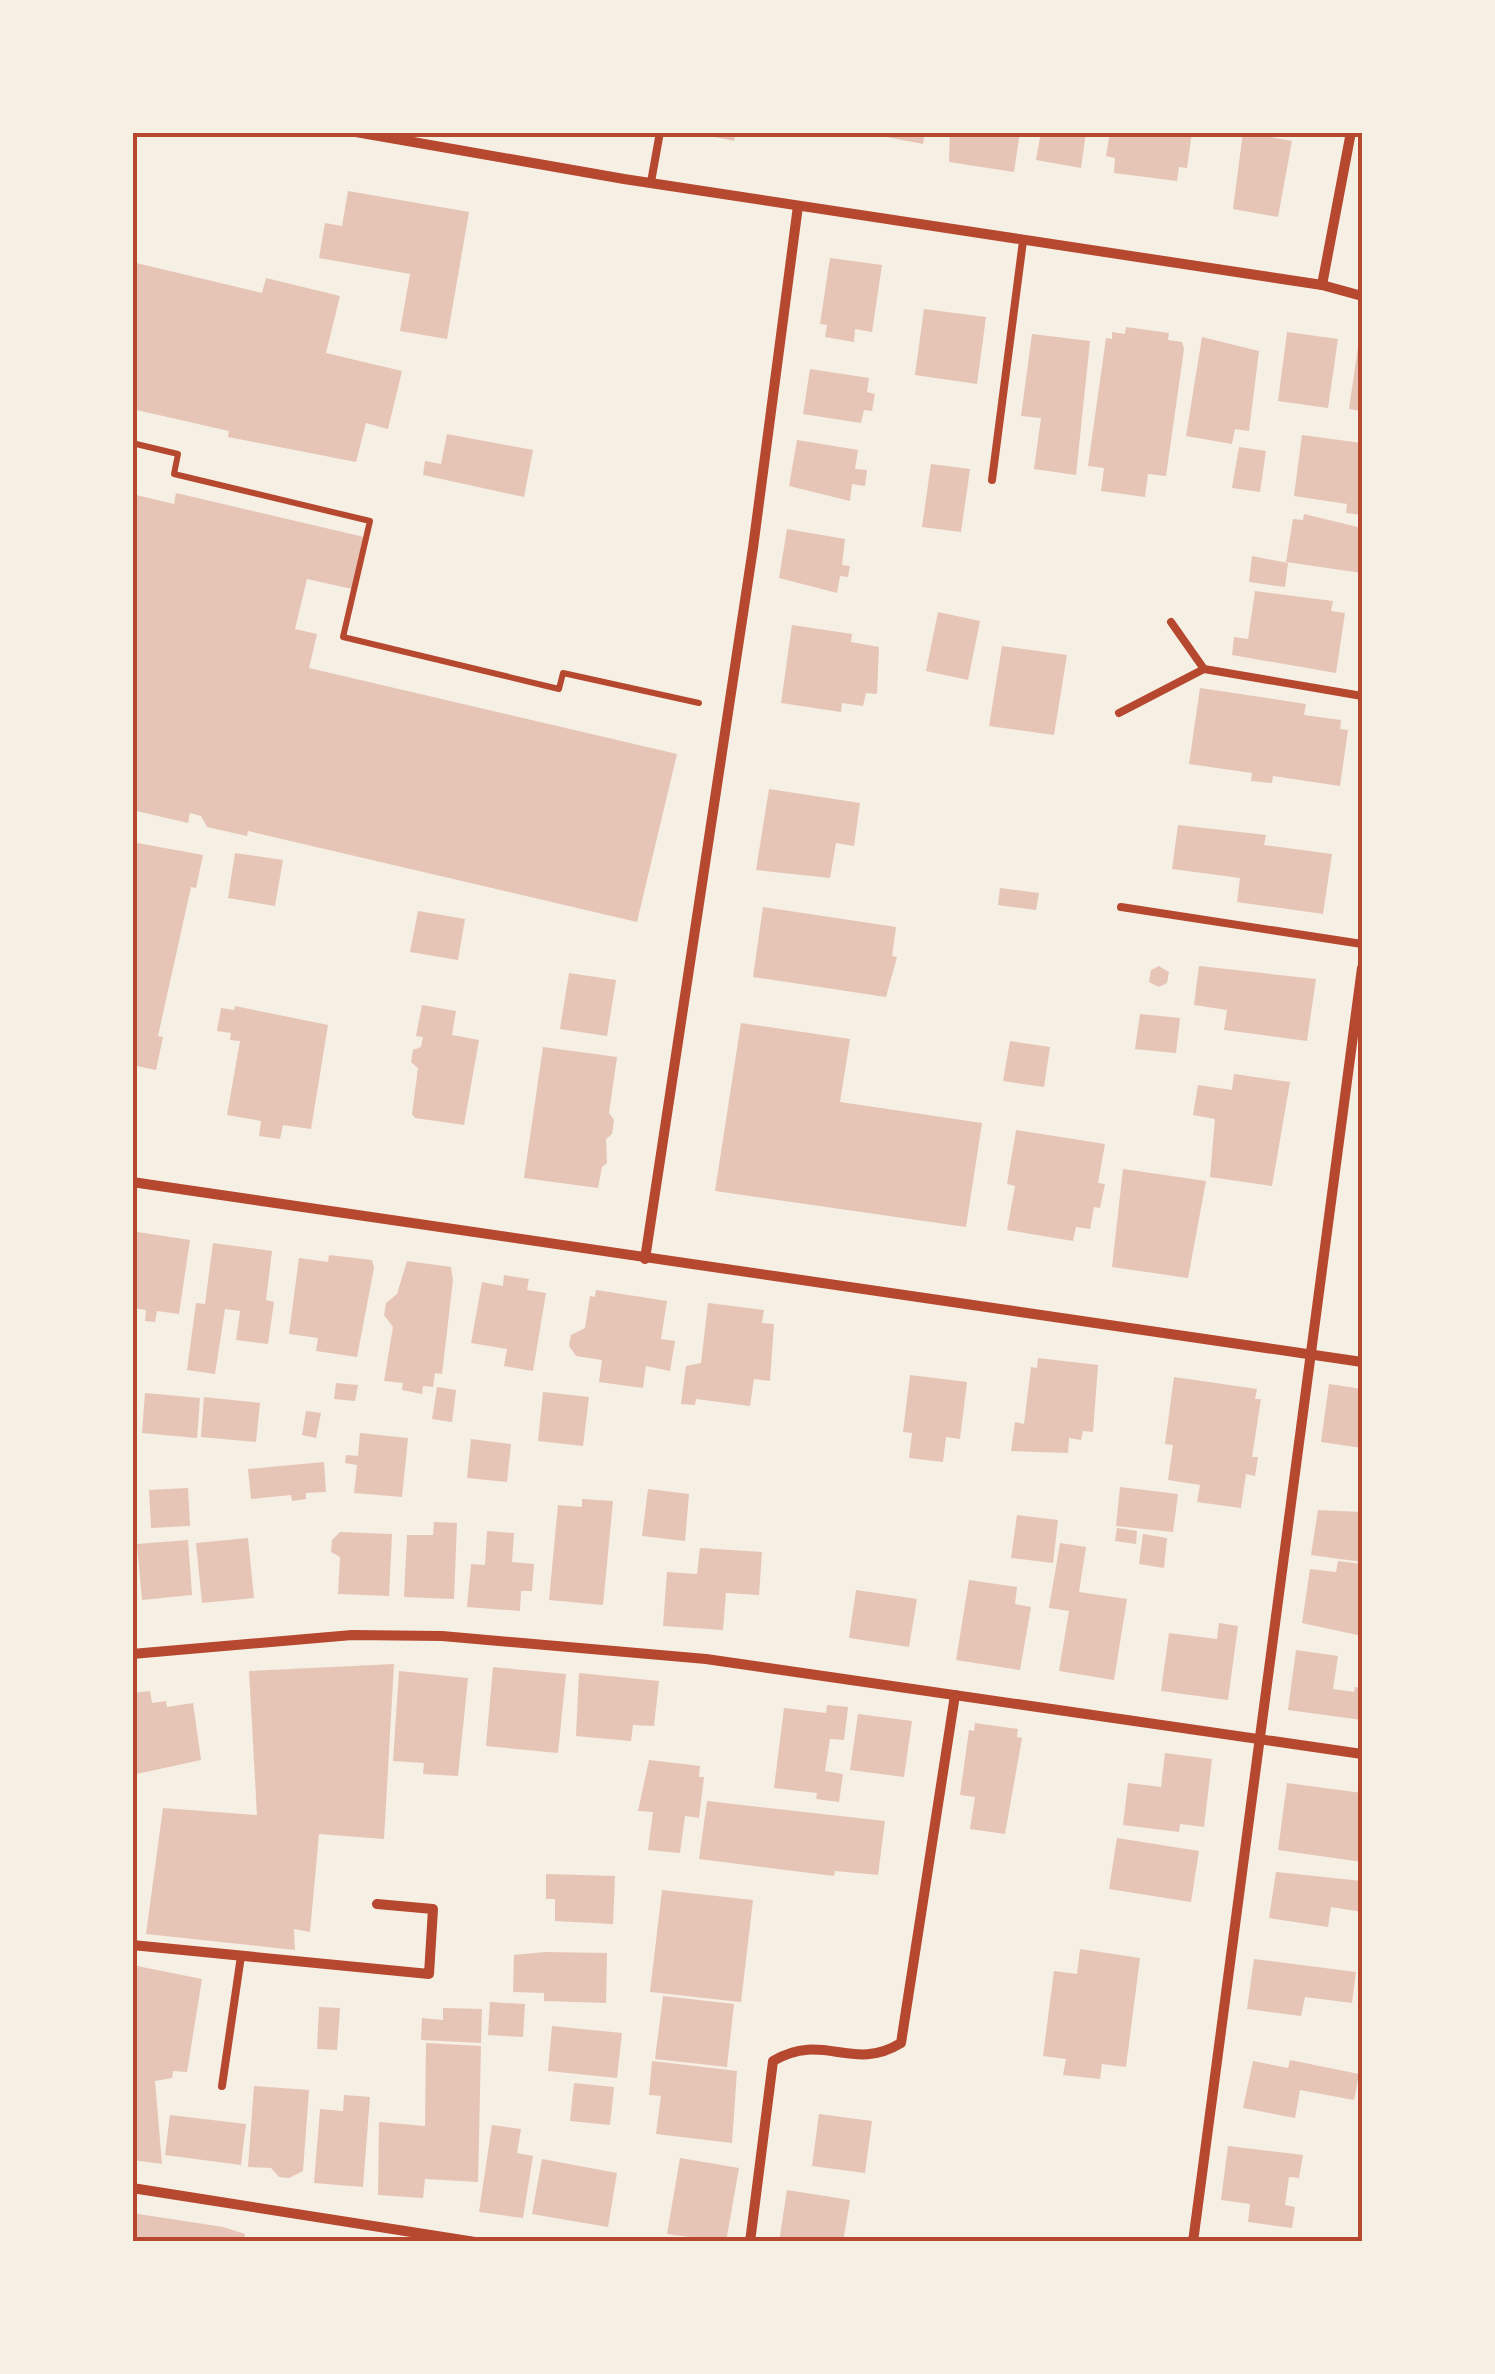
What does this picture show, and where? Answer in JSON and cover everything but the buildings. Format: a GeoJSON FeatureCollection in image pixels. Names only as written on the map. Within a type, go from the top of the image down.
{"type":"FeatureCollection","features":[{"type":"Feature","properties":{"kind":"street"},"geometry":{"type":"LineString","coordinates":[[356,132],[798,206],[1322,285],[1362,296]]}},
{"type":"Feature","properties":{"kind":"street"},"geometry":{"type":"LineString","coordinates":[[1322,285],[1351,132]]}},
{"type":"Feature","properties":{"kind":"street"},"geometry":{"type":"LineString","coordinates":[[645,1259],[753,548],[798,206]]}},
{"type":"Feature","properties":{"kind":"street"},"geometry":{"type":"LineString","coordinates":[[1193,2242],[1362,968]]}},
{"type":"Feature","properties":{"kind":"street"},"geometry":{"type":"LineString","coordinates":[[132,1182],[1362,1362]]}},
{"type":"Feature","properties":{"kind":"street"},"geometry":{"type":"LineString","coordinates":[[132,1654],[352,1635],[442,1636],[706,1660],[1362,1754]]}},
{"type":"Feature","properties":{"kind":"street"},"geometry":{"type":"LineString","coordinates":[[750,2242],[773,2062],[796,2047],[879,2057],[902,2043],[955,1695]]}},
{"type":"Feature","properties":{"kind":"street"},"geometry":{"type":"LineString","coordinates":[[132,1945],[429,1974],[433,1909],[377,1904]]}},
{"type":"Feature","properties":{"kind":"street"},"geometry":{"type":"LineString","coordinates":[[132,2188],[475,2242]]}},
{"type":"Feature","properties":{"kind":"lane"},"geometry":{"type":"LineString","coordinates":[[652,182],[660,132]]}},
{"type":"Feature","properties":{"kind":"lane"},"geometry":{"type":"LineString","coordinates":[[992,480],[1023,241]]}},
{"type":"Feature","properties":{"kind":"lane"},"geometry":{"type":"LineString","coordinates":[[1171,622],[1204,669]]}},
{"type":"Feature","properties":{"kind":"lane"},"geometry":{"type":"LineString","coordinates":[[1119,713],[1204,669],[1362,696]]}},
{"type":"Feature","properties":{"kind":"lane"},"geometry":{"type":"LineString","coordinates":[[1121,907],[1362,944]]}},
{"type":"Feature","properties":{"kind":"lane"},"geometry":{"type":"LineString","coordinates":[[222,2086],[241,1956]]}},
{"type":"Feature","properties":{"kind":"path"},"geometry":{"type":"LineString","coordinates":[[132,443],[178,454],[174,474],[370,520],[343,637],[559,689],[562,674],[699,703]]}}]}
